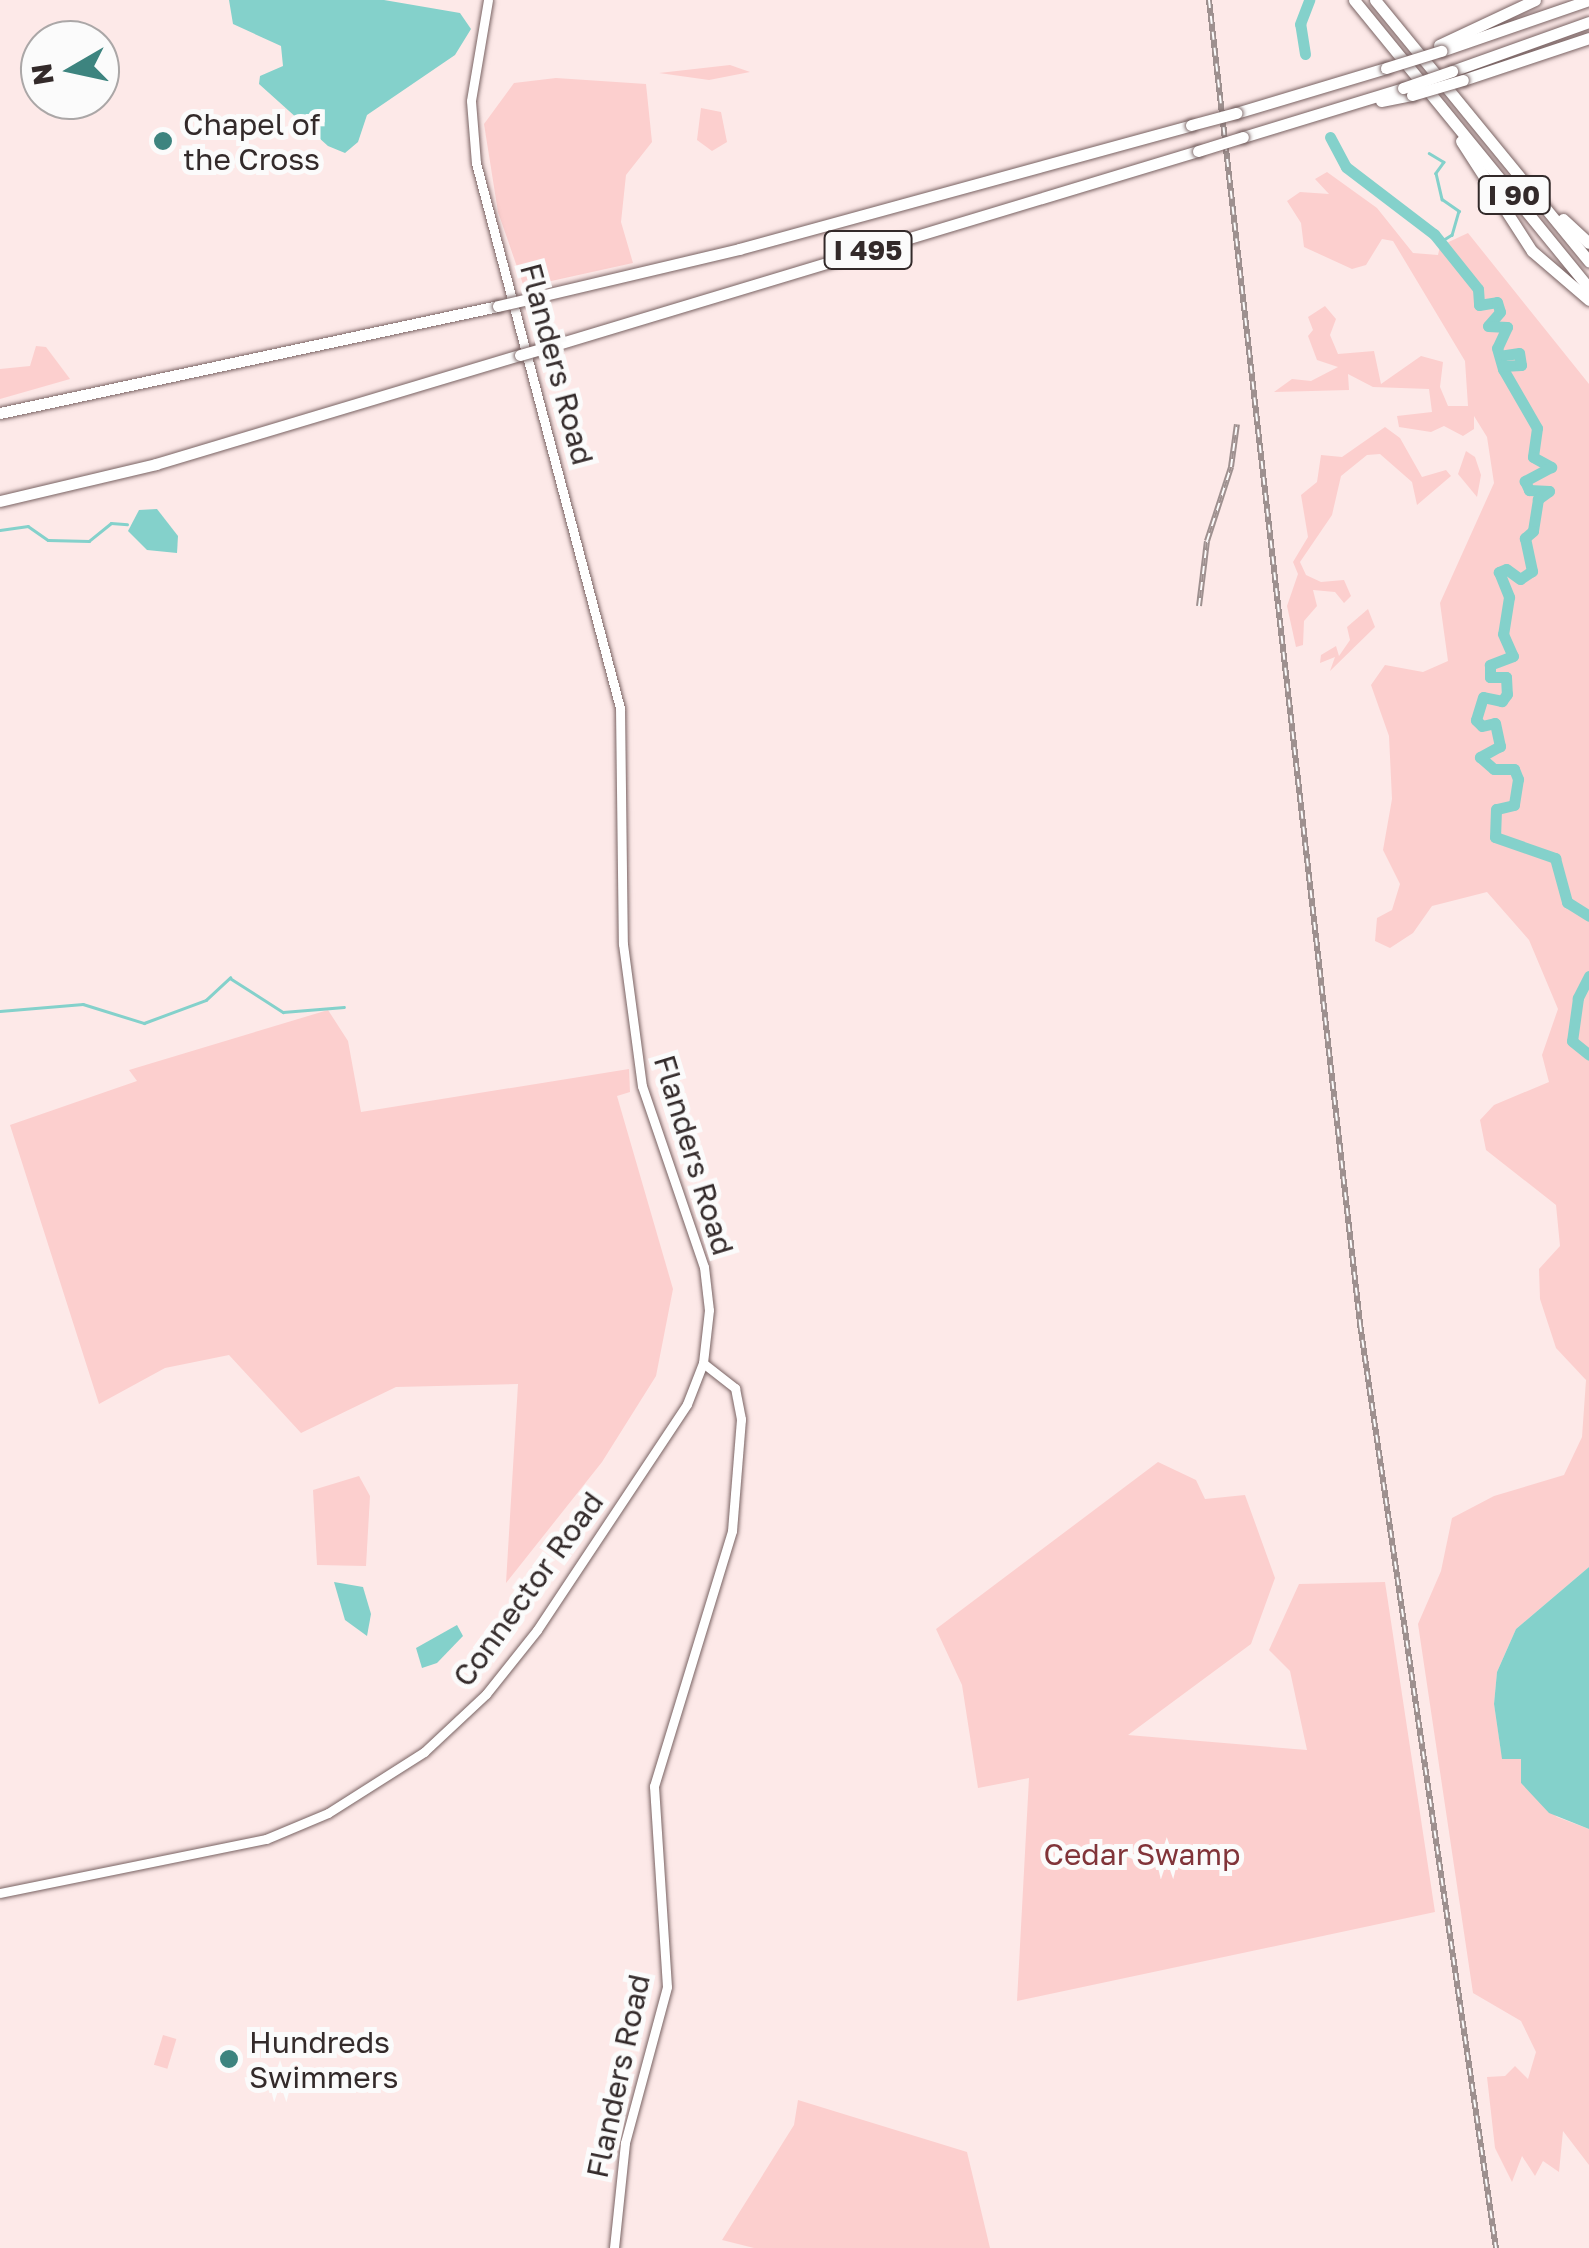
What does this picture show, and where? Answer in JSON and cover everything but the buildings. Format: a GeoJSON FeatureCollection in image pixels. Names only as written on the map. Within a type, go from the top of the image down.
{"type":"FeatureCollection","features":[{"type":"Feature","properties":{"kind":"highway","name":"I 90"},"geometry":{"type":"LineString","coordinates":[[1354,0],[1589,288]]}},
{"type":"Feature","properties":{"kind":"highway","name":"I 90"},"geometry":{"type":"LineString","coordinates":[[1375,0],[1589,261]]}},
{"type":"Feature","properties":{"kind":"highway"},"geometry":{"type":"LineString","coordinates":[[1439,49],[1535,0]]}},
{"type":"Feature","properties":{"kind":"highway","name":"I 495"},"geometry":{"type":"LineString","coordinates":[[0,413],[739,250],[1236,113],[1589,0]]}},
{"type":"Feature","properties":{"kind":"highway","name":"I 495"},"geometry":{"type":"LineString","coordinates":[[0,501],[156,464],[1337,108],[1408,92],[1452,71],[1589,22]]}},
{"type":"Feature","properties":{"kind":"highway"},"geometry":{"type":"LineString","coordinates":[[1408,92],[1463,80],[1589,38]]}},
{"type":"Feature","properties":{"kind":"highway"},"geometry":{"type":"LineString","coordinates":[[1438,103],[1509,219],[1552,274],[1589,300]]}},
{"type":"Feature","properties":{"kind":"highway"},"geometry":{"type":"LineString","coordinates":[[1530,188],[1589,243]]}},
{"type":"Feature","properties":{"kind":"main road","name":"Flanders Road"},"geometry":{"type":"LineString","coordinates":[[488,0],[472,90],[474,150],[620,708],[628,1010],[652,1127],[704,1266],[710,1310],[703,1364],[730,1382],[738,1395],[739,1493],[727,1552],[654,1786],[668,1987],[625,2143],[614,2248]]}},
{"type":"Feature","properties":{"kind":"main road","name":"Connector Road"},"geometry":{"type":"LineString","coordinates":[[0,1893],[266,1839],[340,1807],[424,1752],[486,1694],[536,1630],[687,1404],[703,1364]]}},
{"type":"Feature","properties":{"kind":"green space"},"geometry":{"type":"Polygon","coordinates":[[[730,65],[750,72],[709,80],[659,73],[730,65]]]}},
{"type":"Feature","properties":{"kind":"green space"},"geometry":{"type":"Polygon","coordinates":[[[556,78],[646,84],[652,142],[626,175],[621,222],[633,263],[524,287],[498,212],[484,124],[514,83],[556,78]]]}},
{"type":"Feature","properties":{"kind":"green space"},"geometry":{"type":"Polygon","coordinates":[[[701,108],[721,112],[727,142],[712,151],[697,140],[701,108]]]}},
{"type":"Feature","properties":{"kind":"green space"},"geometry":{"type":"Polygon","coordinates":[[[1327,172],[1377,208],[1413,253],[1438,255],[1440,246],[1468,233],[1589,384],[1589,1567],[1516,1629],[1497,1672],[1494,1704],[1501,1751],[1521,1759],[1521,1783],[1557,1817],[1589,1829],[1589,2165],[1563,2131],[1559,2172],[1543,2161],[1535,2176],[1522,2156],[1512,2182],[1495,2148],[1487,2077],[1505,2076],[1515,2066],[1528,2079],[1536,2052],[1521,2021],[1473,1993],[1418,1624],[1441,1571],[1452,1518],[1494,1496],[1564,1475],[1582,1437],[1586,1380],[1556,1348],[1540,1299],[1539,1269],[1560,1246],[1556,1205],[1486,1150],[1480,1120],[1494,1105],[1549,1082],[1542,1055],[1558,1009],[1529,940],[1487,892],[1432,906],[1413,933],[1390,948],[1375,941],[1377,918],[1392,910],[1400,884],[1383,850],[1392,799],[1389,736],[1371,685],[1385,665],[1423,672],[1448,661],[1440,603],[1494,483],[1487,437],[1474,416],[1474,429],[1463,436],[1444,426],[1431,432],[1399,427],[1397,416],[1432,412],[1429,389],[1373,387],[1348,374],[1349,390],[1274,392],[1292,379],[1311,381],[1338,367],[1317,360],[1308,336],[1313,330],[1308,317],[1325,306],[1336,319],[1330,335],[1338,354],[1374,351],[1381,384],[1421,356],[1443,362],[1440,387],[1448,406],[1468,406],[1465,361],[1393,241],[1382,239],[1366,265],[1352,269],[1304,247],[1301,223],[1287,201],[1300,192],[1329,194],[1315,179],[1327,172]]]}},
{"type":"Feature","properties":{"kind":"green space"},"geometry":{"type":"Polygon","coordinates":[[[36,346],[46,347],[70,379],[0,399],[0,369],[30,366],[36,346]]]}},
{"type":"Feature","properties":{"kind":"green space"},"geometry":{"type":"Polygon","coordinates":[[[1385,427],[1400,438],[1422,477],[1446,470],[1451,476],[1417,505],[1412,482],[1380,454],[1367,455],[1341,476],[1332,515],[1300,562],[1306,575],[1321,582],[1344,580],[1351,596],[1344,603],[1335,592],[1313,590],[1317,606],[1304,621],[1303,645],[1296,647],[1287,606],[1298,574],[1293,562],[1308,537],[1301,495],[1317,482],[1321,455],[1342,457],[1385,427]]]}},
{"type":"Feature","properties":{"kind":"green space"},"geometry":{"type":"Polygon","coordinates":[[[1466,451],[1475,457],[1481,475],[1477,497],[1458,474],[1466,451]]]}},
{"type":"Feature","properties":{"kind":"green space"},"geometry":{"type":"Polygon","coordinates":[[[1368,609],[1375,627],[1330,671],[1335,657],[1320,663],[1321,655],[1336,646],[1339,656],[1350,640],[1347,627],[1368,609]]]}},
{"type":"Feature","properties":{"kind":"green space"},"geometry":{"type":"Polygon","coordinates":[[[328,1010],[348,1041],[361,1112],[629,1069],[630,1092],[617,1096],[673,1289],[656,1376],[602,1462],[506,1583],[518,1384],[396,1387],[301,1433],[229,1355],[165,1368],[99,1404],[10,1125],[137,1081],[129,1070],[328,1010]]]}},
{"type":"Feature","properties":{"kind":"green space","name":"Cedar Swamp"},"geometry":{"type":"Polygon","coordinates":[[[1158,1462],[1196,1480],[1205,1499],[1245,1495],[1275,1578],[1251,1644],[1128,1735],[1307,1750],[1290,1671],[1269,1650],[1299,1584],[1385,1582],[1435,1912],[1017,2001],[1029,1778],[978,1788],[962,1685],[936,1629],[1158,1462]]]}},
{"type":"Feature","properties":{"kind":"green space"},"geometry":{"type":"Polygon","coordinates":[[[359,1476],[370,1496],[366,1566],[317,1565],[313,1490],[359,1476]]]}},
{"type":"Feature","properties":{"kind":"green space"},"geometry":{"type":"Polygon","coordinates":[[[163,2035],[176,2039],[167,2069],[154,2065],[163,2035]]]}},
{"type":"Feature","properties":{"kind":"green space"},"geometry":{"type":"Polygon","coordinates":[[[798,2100],[967,2152],[990,2248],[754,2248],[722,2240],[794,2125],[798,2100]]]}},
{"type":"Feature","properties":{"kind":"water"},"geometry":{"type":"Polygon","coordinates":[[[229,0],[384,0],[460,13],[471,29],[455,55],[367,115],[358,142],[345,153],[328,146],[259,84],[260,76],[283,66],[281,46],[233,24],[229,0]]]}},
{"type":"Feature","properties":{"kind":"water"},"geometry":{"type":"Polygon","coordinates":[[[157,509],[178,536],[177,553],[147,550],[128,531],[139,510],[157,509]]]}},
{"type":"Feature","properties":{"kind":"water"},"geometry":{"type":"Polygon","coordinates":[[[1589,1567],[1589,1829],[1549,1813],[1521,1783],[1521,1759],[1502,1759],[1494,1704],[1497,1672],[1516,1629],[1589,1567]]]}},
{"type":"Feature","properties":{"kind":"water"},"geometry":{"type":"Polygon","coordinates":[[[334,1582],[363,1587],[371,1614],[367,1636],[345,1620],[334,1582]]]}},
{"type":"Feature","properties":{"kind":"water"},"geometry":{"type":"Polygon","coordinates":[[[457,1625],[463,1636],[437,1663],[422,1668],[416,1648],[457,1625]]]}},
{"type":"Feature","properties":{"kind":"waterway"},"geometry":{"type":"LineString","coordinates":[[1305,54],[1300,24],[1309,0]]}},
{"type":"Feature","properties":{"kind":"waterway"},"geometry":{"type":"LineString","coordinates":[[1330,137],[1346,167],[1434,234],[1478,289],[1479,305],[1497,302],[1500,312],[1488,326],[1507,327],[1497,348],[1503,369],[1537,428],[1533,457],[1551,467],[1525,481],[1529,490],[1549,491],[1538,499],[1533,531],[1525,538],[1532,571],[1520,579],[1506,569],[1499,572],[1509,597],[1503,634],[1513,656],[1490,665],[1490,677],[1506,677],[1507,694],[1502,701],[1483,697],[1476,720],[1482,726],[1495,723],[1500,746],[1480,757],[1494,769],[1514,769],[1518,779],[1514,805],[1496,809],[1495,837],[1555,858],[1567,902],[1589,916]]}},
{"type":"Feature","properties":{"kind":"waterway"},"geometry":{"type":"LineString","coordinates":[[1429,153],[1444,162],[1436,173],[1442,199],[1459,211],[1452,235],[1441,242]]}},
{"type":"Feature","properties":{"kind":"waterway"},"geometry":{"type":"LineString","coordinates":[[1503,366],[1521,365],[1519,353],[1504,355]]}},
{"type":"Feature","properties":{"kind":"waterway"},"geometry":{"type":"LineString","coordinates":[[0,530],[28,526],[48,540],[89,541],[111,523],[127,524]]}},
{"type":"Feature","properties":{"kind":"waterway"},"geometry":{"type":"LineString","coordinates":[[1589,976],[1578,998],[1572,1041],[1589,1055]]}},
{"type":"Feature","properties":{"kind":"waterway"},"geometry":{"type":"LineString","coordinates":[[0,1011],[83,1004],[144,1023],[206,1000],[230,978],[283,1012],[344,1007]]}},
{"type":"Feature","properties":{"kind":"railway"},"geometry":{"type":"LineString","coordinates":[[1209,0],[1360,1324],[1496,2248]]}},
{"type":"Feature","properties":{"kind":"railway"},"geometry":{"type":"LineString","coordinates":[[1199,606],[1207,541],[1231,467],[1237,424]]}},
{"type":"Feature","properties":{"kind":"place","name":"Chapel of the Cross"},"geometry":{"type":"Point","coordinates":[163,141]}},
{"type":"Feature","properties":{"kind":"place","name":"Hundreds Swimmers"},"geometry":{"type":"Point","coordinates":[229,2059]}}]}
